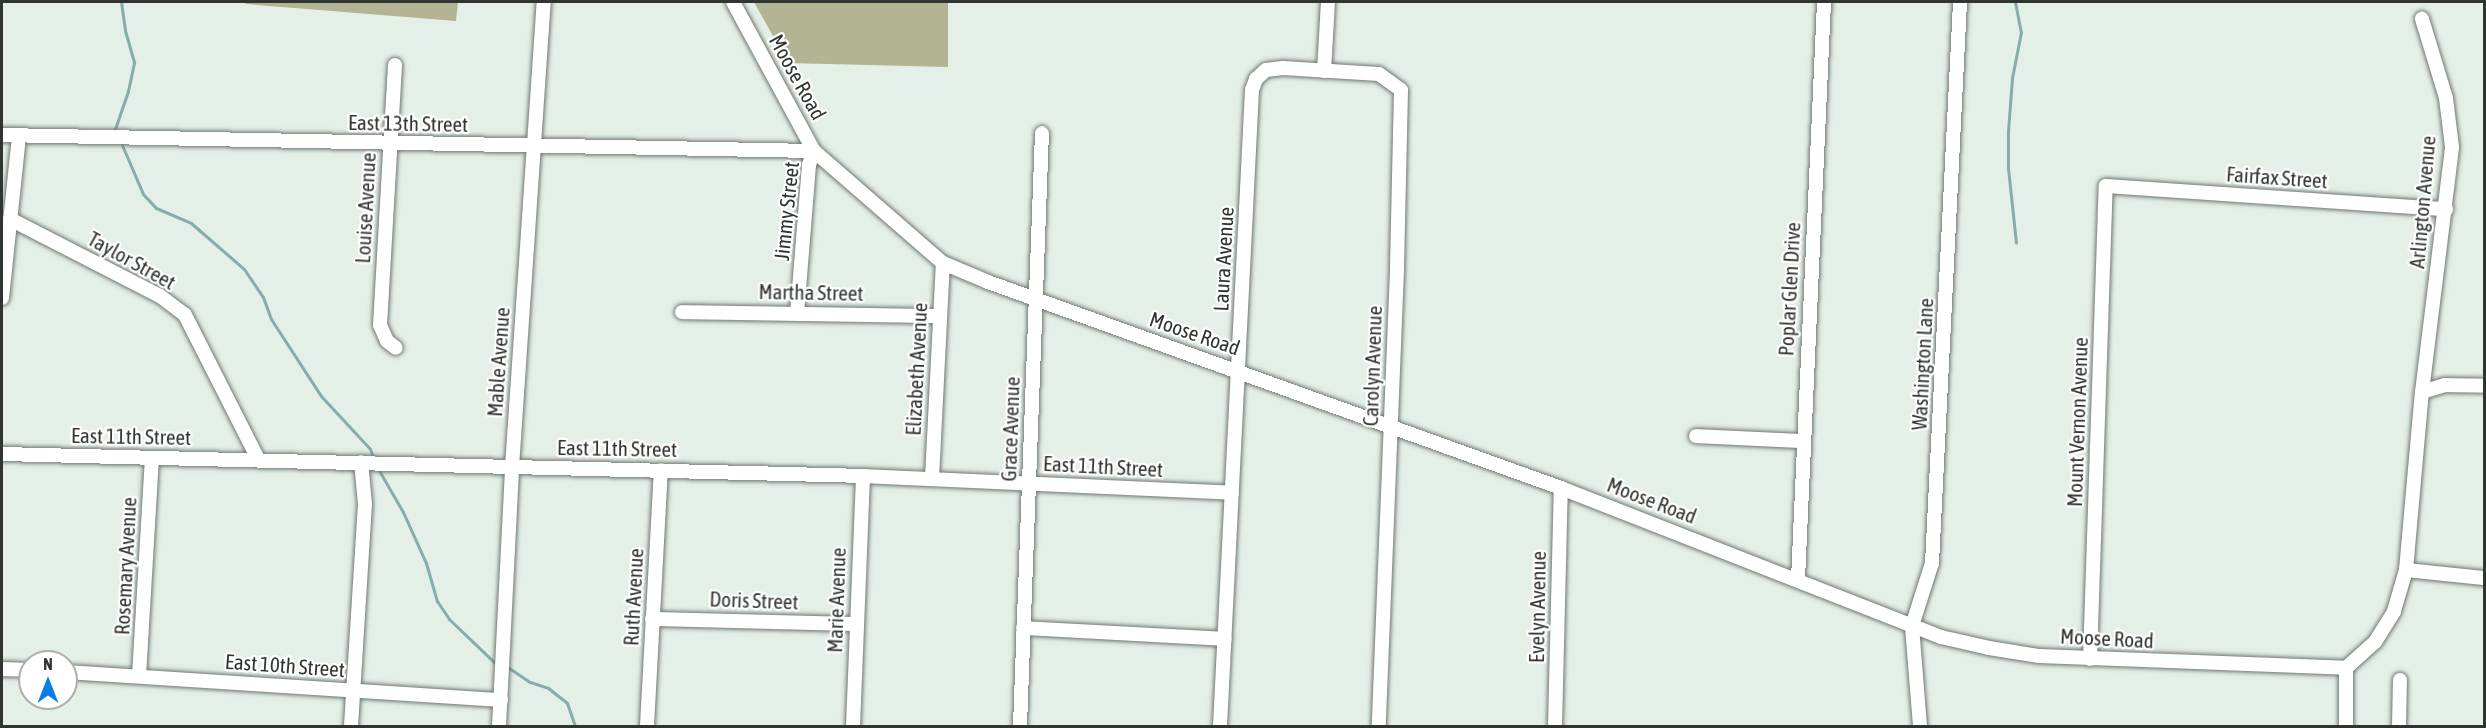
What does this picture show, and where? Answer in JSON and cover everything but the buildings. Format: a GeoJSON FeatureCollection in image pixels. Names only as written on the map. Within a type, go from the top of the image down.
{"type":"FeatureCollection","features":[{"type":"Feature","properties":{"kind":"street","name":"Mable Avenue"},"geometry":{"type":"LineString","coordinates":[[499,726],[512,467],[544,2]]}},
{"type":"Feature","properties":{"kind":"street","name":"Moose Road"},"geometry":{"type":"LineString","coordinates":[[733,2],[814,151],[943,262],[1036,299],[1239,370],[1561,488],[1941,637],[1989,648],[2090,659],[2346,668]]}},
{"type":"Feature","properties":{"kind":"street"},"geometry":{"type":"LineString","coordinates":[[1324,71],[1328,2]]}},
{"type":"Feature","properties":{"kind":"street","name":"Poplar Glen Drive"},"geometry":{"type":"LineString","coordinates":[[1798,579],[1824,2]]}},
{"type":"Feature","properties":{"kind":"street","name":"Washington Lane"},"geometry":{"type":"LineString","coordinates":[[1920,726],[1912,626],[1932,563],[1960,2]]}},
{"type":"Feature","properties":{"kind":"street","name":"Arlington Avenue"},"geometry":{"type":"LineString","coordinates":[[2422,19],[2446,98],[2452,147],[2422,392]]}},
{"type":"Feature","properties":{"kind":"street","name":"Louise Avenue"},"geometry":{"type":"LineString","coordinates":[[395,65],[380,325],[387,341],[396,348]]}},
{"type":"Feature","properties":{"kind":"street","name":"Laura Avenue"},"geometry":{"type":"LineString","coordinates":[[1220,726],[1252,90],[1256,79],[1266,70],[1324,71]]}},
{"type":"Feature","properties":{"kind":"street","name":"Carolyn Avenue"},"geometry":{"type":"LineString","coordinates":[[1324,71],[1379,74],[1401,90],[1379,726]]}},
{"type":"Feature","properties":{"kind":"street","name":"Grace Avenue"},"geometry":{"type":"LineString","coordinates":[[1020,726],[1042,133]]}},
{"type":"Feature","properties":{"kind":"street","name":"East 13th Street"},"geometry":{"type":"LineString","coordinates":[[2,135],[814,151]]}},
{"type":"Feature","properties":{"kind":"street"},"geometry":{"type":"LineString","coordinates":[[2,298],[19,136]]}},
{"type":"Feature","properties":{"kind":"street","name":"Jimmy Street"},"geometry":{"type":"LineString","coordinates":[[797,313],[809,165],[814,151]]}},
{"type":"Feature","properties":{"kind":"street","name":"Fairfax Street"},"geometry":{"type":"LineString","coordinates":[[2106,186],[2446,209]]}},
{"type":"Feature","properties":{"kind":"street","name":"Mount Vernon Avenue"},"geometry":{"type":"LineString","coordinates":[[2090,659],[2106,186]]}},
{"type":"Feature","properties":{"kind":"street","name":"Taylor Street"},"geometry":{"type":"LineString","coordinates":[[10,219],[160,296],[185,315],[258,459]]}},
{"type":"Feature","properties":{"kind":"street","name":"Elizabeth Avenue"},"geometry":{"type":"LineString","coordinates":[[932,478],[943,262]]}},
{"type":"Feature","properties":{"kind":"street","name":"Martha Street"},"geometry":{"type":"LineString","coordinates":[[682,312],[939,316]]}},
{"type":"Feature","properties":{"kind":"street"},"geometry":{"type":"LineString","coordinates":[[2346,726],[2346,668],[2375,642],[2390,619],[2406,570],[2422,392],[2445,385],[2484,386]]}},
{"type":"Feature","properties":{"kind":"street"},"geometry":{"type":"LineString","coordinates":[[1696,436],[1804,441]]}},
{"type":"Feature","properties":{"kind":"street","name":"East 11th Street"},"geometry":{"type":"LineString","coordinates":[[2,453],[932,478],[1232,494]]}},
{"type":"Feature","properties":{"kind":"street","name":"Rosemary Avenue"},"geometry":{"type":"LineString","coordinates":[[139,676],[152,458]]}},
{"type":"Feature","properties":{"kind":"street"},"geometry":{"type":"LineString","coordinates":[[351,726],[370,462]]}},
{"type":"Feature","properties":{"kind":"street","name":"Ruth Avenue"},"geometry":{"type":"LineString","coordinates":[[647,726],[661,470]]}},
{"type":"Feature","properties":{"kind":"street","name":"Marie Avenue"},"geometry":{"type":"LineString","coordinates":[[853,726],[863,476]]}},
{"type":"Feature","properties":{"kind":"street","name":"Evelyn Avenue"},"geometry":{"type":"LineString","coordinates":[[1555,726],[1561,488]]}},
{"type":"Feature","properties":{"kind":"street"},"geometry":{"type":"LineString","coordinates":[[2406,570],[2484,578]]}},
{"type":"Feature","properties":{"kind":"street","name":"Doris Street"},"geometry":{"type":"LineString","coordinates":[[652,619],[856,624]]}},
{"type":"Feature","properties":{"kind":"street"},"geometry":{"type":"LineString","coordinates":[[1023,628],[1225,639]]}},
{"type":"Feature","properties":{"kind":"street"},"geometry":{"type":"LineString","coordinates":[[2,669],[18,670]]}},
{"type":"Feature","properties":{"kind":"street","name":"East 10th Street"},"geometry":{"type":"LineString","coordinates":[[78,673],[501,700]]}},
{"type":"Feature","properties":{"kind":"street"},"geometry":{"type":"LineString","coordinates":[[2399,726],[2400,680]]}},
{"type":"Feature","properties":{"kind":"green space"},"geometry":{"type":"Polygon","coordinates":[[[244,2],[458,2],[456,21],[246,4],[244,2]]]}},
{"type":"Feature","properties":{"kind":"green space"},"geometry":{"type":"Polygon","coordinates":[[[754,2],[948,2],[948,67],[788,63],[754,2]]]}},
{"type":"Feature","properties":{"kind":"waterway"},"geometry":{"type":"LineString","coordinates":[[115,129],[128,91],[134,62],[125,30],[121,2]]}},
{"type":"Feature","properties":{"kind":"waterway"},"geometry":{"type":"LineString","coordinates":[[2015,2],[2021,32],[2012,78],[2008,168],[2016,243]]}},
{"type":"Feature","properties":{"kind":"waterway"},"geometry":{"type":"LineString","coordinates":[[122,145],[143,194],[156,208],[191,223],[244,269],[263,297],[271,319],[321,396],[370,449],[375,461]]}},
{"type":"Feature","properties":{"kind":"waterway"},"geometry":{"type":"LineString","coordinates":[[377,467],[403,512],[426,563],[437,601],[449,619],[497,665]]}},
{"type":"Feature","properties":{"kind":"waterway"},"geometry":{"type":"LineString","coordinates":[[509,668],[530,682],[548,688],[567,703],[575,726]]}}]}
